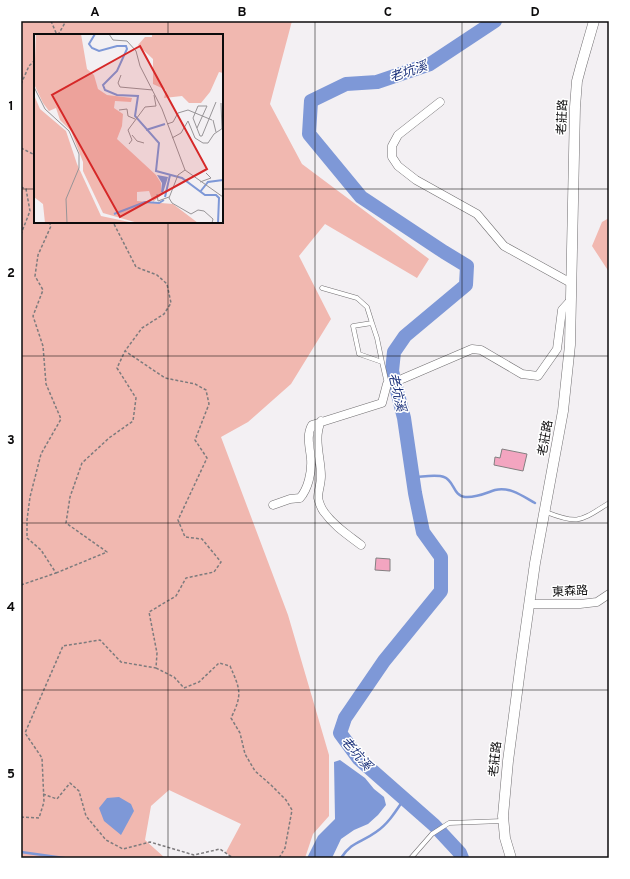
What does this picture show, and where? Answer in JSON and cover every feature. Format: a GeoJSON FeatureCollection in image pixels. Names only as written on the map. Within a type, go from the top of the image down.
{"type":"FeatureCollection","features":[{"type":"Feature","properties":{"kind":"street","name":"老莊路"},"geometry":{"type":"LineString","coordinates":[[511,858],[505,838],[504,821],[509,753],[535,563],[546,512],[563,412],[570,345],[575,107],[577,81],[594,21]]}},
{"type":"Feature","properties":{"kind":"street"},"geometry":{"type":"LineString","coordinates":[[440,102],[398,135],[392,146],[392,157],[398,166],[416,180],[477,214],[504,246],[571,283]]}},
{"type":"Feature","properties":{"kind":"street"},"geometry":{"type":"LineString","coordinates":[[273,505],[290,499],[300,498],[303,494],[311,468],[309,445],[310,428],[312,425],[320,421],[382,403],[387,384],[402,380],[472,349],[481,350],[522,374],[538,376],[557,349],[562,310],[570,300]]}},
{"type":"Feature","properties":{"kind":"street"},"geometry":{"type":"LineString","coordinates":[[320,421],[317,438],[321,476],[318,498],[324,512],[332,521],[361,545]]}},
{"type":"Feature","properties":{"kind":"street","name":"東森路"},"geometry":{"type":"LineString","coordinates":[[529,604],[580,604],[596,602],[609,594]]}},
{"type":"Feature","properties":{"kind":"lane"},"geometry":{"type":"LineString","coordinates":[[322,288],[357,298],[367,307],[377,338],[387,384]]}},
{"type":"Feature","properties":{"kind":"lane"},"geometry":{"type":"LineString","coordinates":[[372,323],[353,326],[356,347],[359,354],[382,362]]}},
{"type":"Feature","properties":{"kind":"lane"},"geometry":{"type":"LineString","coordinates":[[546,512],[563,519],[577,520],[586,518],[609,503]]}},
{"type":"Feature","properties":{"kind":"lane"},"geometry":{"type":"LineString","coordinates":[[411,858],[432,834],[449,823],[504,821]]}},
{"type":"Feature","properties":{"kind":"path"},"geometry":{"type":"LineString","coordinates":[[51,21],[58,34]]}},
{"type":"Feature","properties":{"kind":"path"},"geometry":{"type":"LineString","coordinates":[[59,34],[66,21]]}},
{"type":"Feature","properties":{"kind":"path"},"geometry":{"type":"LineString","coordinates":[[21,84],[29,66],[34,61]]}},
{"type":"Feature","properties":{"kind":"path"},"geometry":{"type":"LineString","coordinates":[[21,148],[34,154]]}},
{"type":"Feature","properties":{"kind":"path"},"geometry":{"type":"LineString","coordinates":[[21,187],[26,188],[30,210],[21,234]]}},
{"type":"Feature","properties":{"kind":"path"},"geometry":{"type":"LineString","coordinates":[[50,223],[51,226],[38,255],[35,276],[43,290],[34,316],[43,346],[46,384],[61,419],[41,454],[30,497],[27,520],[27,538],[41,550],[56,573]]}},
{"type":"Feature","properties":{"kind":"path"},"geometry":{"type":"LineString","coordinates":[[21,585],[56,573],[107,552],[66,523],[70,497],[82,463],[109,438],[133,421],[136,398],[117,368],[125,351],[142,328],[164,314],[171,303],[166,284],[158,275],[136,267],[114,223]]}},
{"type":"Feature","properties":{"kind":"path"},"geometry":{"type":"LineString","coordinates":[[125,351],[165,378],[195,384],[206,390],[209,404],[196,440],[207,458],[178,520],[186,537],[202,539],[221,562],[214,572],[186,578],[176,596],[149,612],[157,653],[156,668]]}},
{"type":"Feature","properties":{"kind":"path"},"geometry":{"type":"LineString","coordinates":[[21,817],[39,818],[44,802],[42,758],[25,733],[64,646],[100,640],[121,662],[156,668],[174,677],[184,688],[199,682],[219,663],[230,666],[239,685],[238,703],[231,718],[240,733],[245,754],[255,770],[286,800],[292,810],[285,848],[279,858]]}},
{"type":"Feature","properties":{"kind":"path"},"geometry":{"type":"LineString","coordinates":[[43,794],[57,800],[70,783],[79,791],[86,816],[106,840],[123,849],[150,842],[194,855],[220,849],[233,858]]}},
{"type":"Feature","properties":{"kind":"shaded area"},"geometry":{"type":"Polygon","coordinates":[[[21,21],[292,21],[270,104],[302,164],[429,259],[417,278],[325,224],[299,256],[331,319],[291,384],[248,422],[221,437],[288,615],[329,755],[329,816],[313,834],[305,858],[231,858],[226,852],[241,824],[169,790],[151,806],[145,840],[165,858],[21,858],[21,21]]]}},
{"type":"Feature","properties":{"kind":"shaded area"},"geometry":{"type":"Polygon","coordinates":[[[609,218],[609,272],[592,246],[602,222],[609,218]]]}},
{"type":"Feature","properties":{"kind":"water"},"geometry":{"type":"Polygon","coordinates":[[[340,760],[365,778],[374,789],[384,797],[386,805],[368,824],[354,830],[341,839],[332,858],[307,858],[318,836],[335,819],[334,762],[340,760]]]}},
{"type":"Feature","properties":{"kind":"water"},"geometry":{"type":"Polygon","coordinates":[[[119,797],[131,804],[134,811],[121,835],[104,821],[99,808],[107,798],[119,797]]]}},
{"type":"Feature","properties":{"kind":"building"},"geometry":{"type":"Polygon","coordinates":[[[502,449],[527,454],[523,471],[494,465],[495,457],[500,458],[502,449]]]}},
{"type":"Feature","properties":{"kind":"building"},"geometry":{"type":"Polygon","coordinates":[[[376,558],[390,559],[390,571],[375,570],[376,558]]]}},
{"type":"Feature","properties":{"kind":"waterway","name":"老坑溪"},"geometry":{"type":"LineString","coordinates":[[462,858],[460,853],[434,825],[359,759],[340,733],[345,718],[384,661],[441,591],[441,557],[423,532],[415,493],[404,418],[392,371],[394,352],[405,336],[466,285],[467,266],[361,197],[309,134],[311,101],[346,84],[377,82],[430,64],[495,21]]}},
{"type":"Feature","properties":{"kind":"waterway"},"geometry":{"type":"LineString","coordinates":[[413,477],[444,477],[450,481],[458,494],[465,497],[477,496],[501,489],[516,493],[535,503]]}},
{"type":"Feature","properties":{"kind":"waterway"},"geometry":{"type":"LineString","coordinates":[[341,858],[353,845],[371,836],[380,829],[392,817],[404,799]]}},
{"type":"Feature","properties":{"kind":"waterway"},"geometry":{"type":"LineString","coordinates":[[21,852],[64,858]]}}]}
